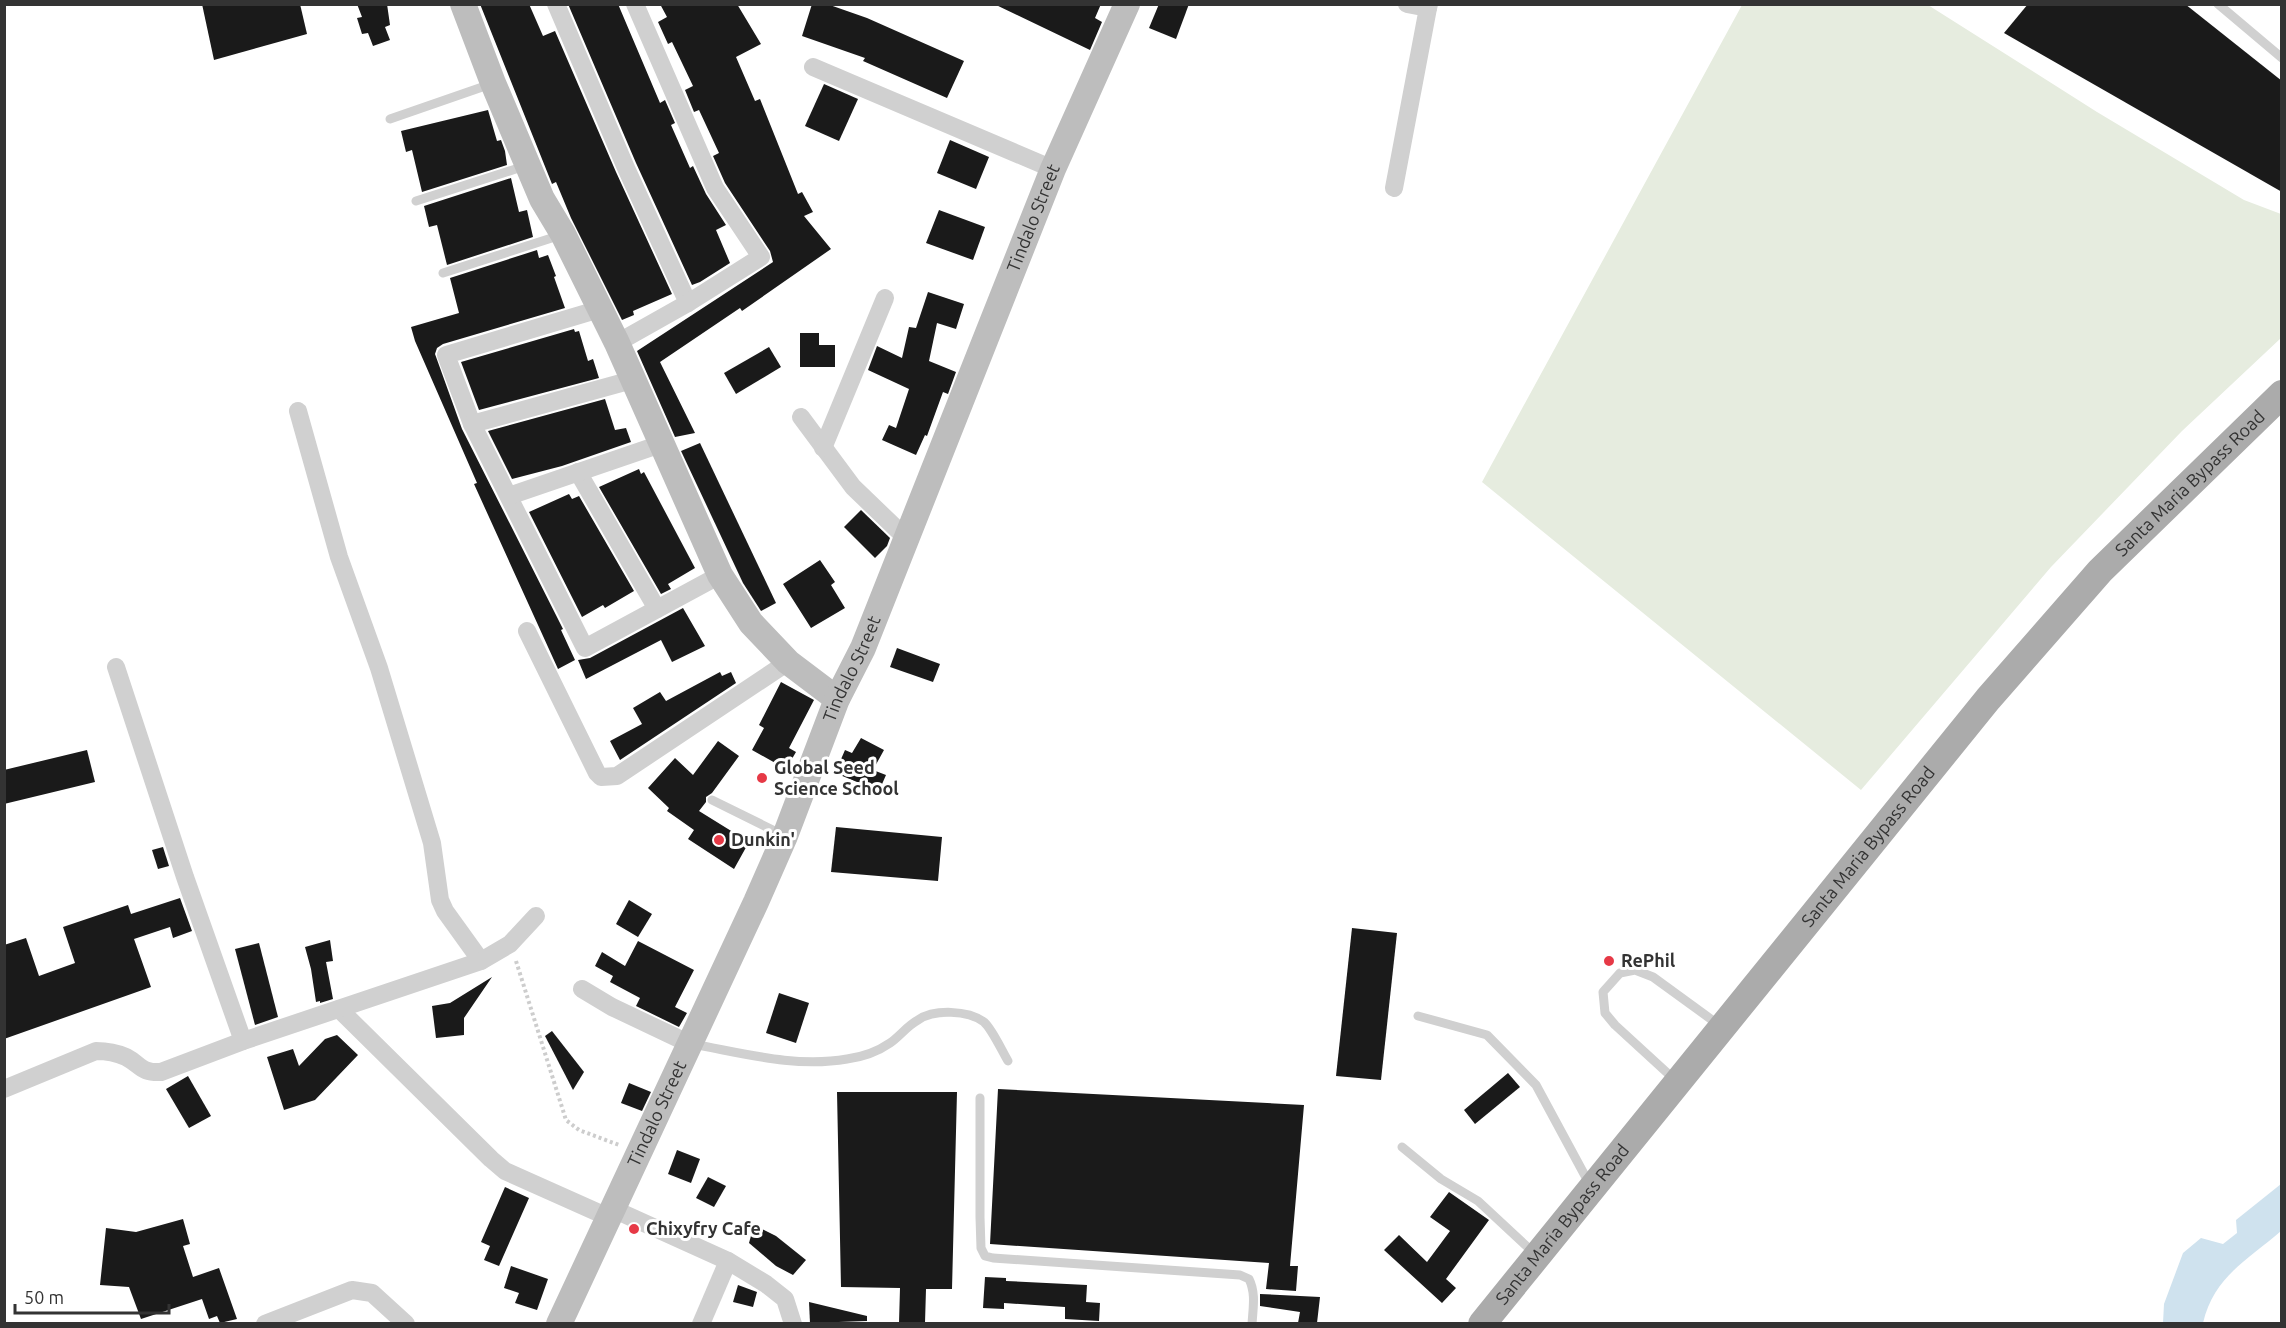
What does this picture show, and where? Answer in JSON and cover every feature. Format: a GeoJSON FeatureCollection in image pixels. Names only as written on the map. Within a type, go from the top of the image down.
{"type":"FeatureCollection","features":[{"type":"Feature","properties":{"kind":"main road"},"geometry":{"type":"LineString","coordinates":[[463,4],[493,83],[542,199],[563,234],[617,343],[720,575],[751,623],[788,662],[837,699]]}},
{"type":"Feature","properties":{"kind":"main road","name":"Tindalo Street"},"geometry":{"type":"LineString","coordinates":[[559,1323],[785,836],[837,699],[863,648],[905,537],[1053,169],[1127,4]]}},
{"type":"Feature","properties":{"kind":"main road","name":"Santa Maria Bypass Road"},"geometry":{"type":"LineString","coordinates":[[1482,1323],[1988,699],[2085,588],[2282,394]]}},
{"type":"Feature","properties":{"kind":"street"},"geometry":{"type":"LineString","coordinates":[[556,4],[626,168],[688,303]]}},
{"type":"Feature","properties":{"kind":"street"},"geometry":{"type":"LineString","coordinates":[[617,343],[688,303],[760,257],[716,189],[635,4]]}},
{"type":"Feature","properties":{"kind":"street"},"geometry":{"type":"LineString","coordinates":[[1394,188],[1429,6],[1407,4]]}},
{"type":"Feature","properties":{"kind":"street"},"geometry":{"type":"LineString","coordinates":[[813,67],[1053,169]]}},
{"type":"Feature","properties":{"kind":"street"},"geometry":{"type":"LineString","coordinates":[[823,448],[885,298]]}},
{"type":"Feature","properties":{"kind":"street"},"geometry":{"type":"LineString","coordinates":[[600,309],[446,355],[472,424],[585,648],[720,575]]}},
{"type":"Feature","properties":{"kind":"street"},"geometry":{"type":"LineString","coordinates":[[472,424],[632,380]]}},
{"type":"Feature","properties":{"kind":"street"},"geometry":{"type":"LineString","coordinates":[[298,411],[339,557],[379,668],[432,843],[440,900],[445,911],[481,961]]}},
{"type":"Feature","properties":{"kind":"street"},"geometry":{"type":"LineString","coordinates":[[801,417],[853,487],[905,537]]}},
{"type":"Feature","properties":{"kind":"street"},"geometry":{"type":"LineString","coordinates":[[508,496],[661,444]]}},
{"type":"Feature","properties":{"kind":"street"},"geometry":{"type":"LineString","coordinates":[[578,471],[657,609]]}},
{"type":"Feature","properties":{"kind":"street"},"geometry":{"type":"LineString","coordinates":[[526,631],[601,777],[617,777],[788,662]]}},
{"type":"Feature","properties":{"kind":"street"},"geometry":{"type":"LineString","coordinates":[[116,667],[184,877],[243,1041]]}},
{"type":"Feature","properties":{"kind":"street"},"geometry":{"type":"LineString","coordinates":[[4,1089],[96,1051],[108,1051],[127,1058],[141,1069],[162,1072],[243,1041],[481,961],[510,944],[536,916]]}},
{"type":"Feature","properties":{"kind":"street"},"geometry":{"type":"LineString","coordinates":[[582,988],[612,1007],[688,1043]]}},
{"type":"Feature","properties":{"kind":"street"},"geometry":{"type":"LineString","coordinates":[[339,1010],[490,1159],[505,1171],[728,1261],[766,1284],[785,1299],[793,1323]]}},
{"type":"Feature","properties":{"kind":"street"},"geometry":{"type":"LineString","coordinates":[[701,1323],[728,1261]]}},
{"type":"Feature","properties":{"kind":"street"},"geometry":{"type":"LineString","coordinates":[[265,1323],[352,1290],[372,1293],[405,1323]]}},
{"type":"Feature","properties":{"kind":"lane"},"geometry":{"type":"LineString","coordinates":[[2218,4],[2282,58]]}},
{"type":"Feature","properties":{"kind":"lane"},"geometry":{"type":"LineString","coordinates":[[390,119],[493,83]]}},
{"type":"Feature","properties":{"kind":"lane"},"geometry":{"type":"LineString","coordinates":[[416,201],[527,165]]}},
{"type":"Feature","properties":{"kind":"lane"},"geometry":{"type":"LineString","coordinates":[[443,273],[563,234]]}},
{"type":"Feature","properties":{"kind":"lane"},"geometry":{"type":"LineString","coordinates":[[712,800],[785,836]]}},
{"type":"Feature","properties":{"kind":"lane"},"geometry":{"type":"LineString","coordinates":[[1678,1082],[1605,1012],[1604,992],[1620,973],[1635,970],[1653,977],[1723,1028]]}},
{"type":"Feature","properties":{"kind":"lane"},"geometry":{"type":"LineString","coordinates":[[688,1043],[791,1062],[824,1063],[870,1054],[890,1043],[917,1020],[925,1016],[944,1013],[975,1016],[986,1023],[1008,1060]]}},
{"type":"Feature","properties":{"kind":"lane"},"geometry":{"type":"LineString","coordinates":[[1418,1016],[1487,1035],[1536,1085],[1592,1188]]}},
{"type":"Feature","properties":{"kind":"lane"},"geometry":{"type":"LineString","coordinates":[[980,1098],[981,1248],[986,1256],[1240,1275],[1249,1279],[1252,1285],[1254,1296],[1252,1323]]}},
{"type":"Feature","properties":{"kind":"lane"},"geometry":{"type":"LineString","coordinates":[[1402,1147],[1441,1179],[1478,1201],[1537,1256]]}},
{"type":"Feature","properties":{"kind":"path"},"geometry":{"type":"LineString","coordinates":[[510,944],[566,1120],[579,1130],[639,1153]]}},
{"type":"Feature","properties":{"kind":"shaded area"},"geometry":{"type":"Polygon","coordinates":[[[1742,5],[1928,5],[2097,112],[2244,200],[2281,214],[2281,338],[2182,431],[2051,567],[1861,790],[1482,482],[1742,5]]]}},
{"type":"Feature","properties":{"kind":"water"},"geometry":{"type":"Polygon","coordinates":[[[2281,1184],[2281,1231],[2245,1260],[2224,1281],[2208,1307],[2203,1323],[2163,1323],[2164,1304],[2183,1253],[2201,1238],[2223,1244],[2237,1233],[2236,1220],[2281,1184]]]}},
{"type":"Feature","properties":{"kind":"building"},"geometry":{"type":"Polygon","coordinates":[[[202,4],[300,4],[307,34],[214,60],[202,4]]]}},
{"type":"Feature","properties":{"kind":"building"},"geometry":{"type":"Polygon","coordinates":[[[357,4],[387,4],[390,25],[385,27],[390,40],[373,46],[368,33],[362,34],[357,18],[362,17],[357,4]]]}},
{"type":"Feature","properties":{"kind":"building"},"geometry":{"type":"Polygon","coordinates":[[[480,4],[529,4],[543,36],[555,31],[672,294],[633,311],[634,315],[622,320],[571,218],[556,182],[552,184],[480,4]]]}},
{"type":"Feature","properties":{"kind":"building"},"geometry":{"type":"Polygon","coordinates":[[[568,4],[618,4],[660,103],[665,100],[675,123],[671,125],[690,168],[693,166],[706,194],[726,225],[716,230],[730,263],[700,282],[692,285],[636,163],[568,4]]]}},
{"type":"Feature","properties":{"kind":"building"},"geometry":{"type":"Polygon","coordinates":[[[660,4],[737,4],[761,44],[736,57],[755,101],[760,99],[798,194],[802,192],[813,212],[804,216],[831,249],[742,311],[740,308],[660,362],[695,433],[675,437],[637,351],[773,262],[770,251],[725,183],[713,156],[719,153],[699,110],[694,112],[685,90],[693,86],[672,42],[668,44],[658,22],[667,17],[660,4]]]}},
{"type":"Feature","properties":{"kind":"building"},"geometry":{"type":"Polygon","coordinates":[[[812,4],[827,4],[867,18],[964,61],[947,98],[863,61],[865,58],[802,36],[812,4]]]}},
{"type":"Feature","properties":{"kind":"building"},"geometry":{"type":"Polygon","coordinates":[[[994,4],[1101,4],[1095,18],[1102,22],[1090,50],[994,4]]]}},
{"type":"Feature","properties":{"kind":"building"},"geometry":{"type":"Polygon","coordinates":[[[1159,4],[1189,4],[1176,39],[1149,28],[1159,4]]]}},
{"type":"Feature","properties":{"kind":"building"},"geometry":{"type":"Polygon","coordinates":[[[2028,4],[2185,4],[2282,81],[2282,192],[2004,33],[2028,4]]]}},
{"type":"Feature","properties":{"kind":"building"},"geometry":{"type":"Polygon","coordinates":[[[824,84],[858,99],[839,141],[805,126],[824,84]]]}},
{"type":"Feature","properties":{"kind":"building"},"geometry":{"type":"Polygon","coordinates":[[[488,110],[497,141],[501,140],[505,151],[507,165],[422,192],[412,150],[406,152],[401,131],[488,110]]]}},
{"type":"Feature","properties":{"kind":"building"},"geometry":{"type":"Polygon","coordinates":[[[950,140],[989,157],[976,189],[937,173],[950,140]]]}},
{"type":"Feature","properties":{"kind":"building"},"geometry":{"type":"Polygon","coordinates":[[[511,178],[519,212],[527,210],[533,237],[447,265],[437,225],[429,227],[424,206],[511,178]]]}},
{"type":"Feature","properties":{"kind":"building"},"geometry":{"type":"Polygon","coordinates":[[[939,210],[985,227],[973,260],[926,243],[939,210]]]}},
{"type":"Feature","properties":{"kind":"building"},"geometry":{"type":"Polygon","coordinates":[[[537,250],[539,258],[548,255],[565,308],[443,344],[437,348],[435,354],[462,429],[563,629],[561,630],[575,660],[558,669],[474,484],[477,483],[411,327],[459,313],[450,278],[537,250]]]}},
{"type":"Feature","properties":{"kind":"building"},"geometry":{"type":"Polygon","coordinates":[[[928,292],[964,304],[956,329],[937,323],[929,361],[956,372],[948,394],[943,392],[927,436],[925,435],[916,455],[882,440],[889,425],[896,428],[909,389],[868,370],[877,346],[902,358],[909,327],[916,328],[928,292]]]}},
{"type":"Feature","properties":{"kind":"building"},"geometry":{"type":"Polygon","coordinates":[[[574,329],[575,332],[579,331],[588,361],[593,359],[599,378],[479,410],[461,362],[574,329]]]}},
{"type":"Feature","properties":{"kind":"building"},"geometry":{"type":"Polygon","coordinates":[[[800,333],[819,333],[819,345],[835,345],[835,367],[800,367],[800,333]]]}},
{"type":"Feature","properties":{"kind":"building"},"geometry":{"type":"Polygon","coordinates":[[[769,347],[781,367],[736,394],[724,373],[769,347]]]}},
{"type":"Feature","properties":{"kind":"building"},"geometry":{"type":"Polygon","coordinates":[[[605,399],[615,430],[626,428],[631,442],[562,466],[512,479],[488,431],[605,399]]]}},
{"type":"Feature","properties":{"kind":"building"},"geometry":{"type":"Polygon","coordinates":[[[700,443],[776,603],[761,611],[743,583],[681,451],[700,443]]]}},
{"type":"Feature","properties":{"kind":"building"},"geometry":{"type":"Polygon","coordinates":[[[639,469],[641,474],[644,472],[695,568],[668,584],[671,589],[661,594],[599,487],[639,469]]]}},
{"type":"Feature","properties":{"kind":"building"},"geometry":{"type":"Polygon","coordinates":[[[569,494],[572,499],[579,496],[634,591],[605,608],[603,605],[582,617],[529,512],[569,494]]]}},
{"type":"Feature","properties":{"kind":"building"},"geometry":{"type":"Polygon","coordinates":[[[861,510],[890,538],[887,546],[875,558],[844,527],[861,510]]]}},
{"type":"Feature","properties":{"kind":"building"},"geometry":{"type":"Polygon","coordinates":[[[820,560],[835,582],[831,585],[845,608],[811,628],[783,584],[820,560]]]}},
{"type":"Feature","properties":{"kind":"building"},"geometry":{"type":"Polygon","coordinates":[[[683,608],[705,646],[672,662],[661,640],[586,679],[578,660],[590,658],[683,608]]]}},
{"type":"Feature","properties":{"kind":"building"},"geometry":{"type":"Polygon","coordinates":[[[897,648],[940,664],[933,682],[890,667],[897,648]]]}},
{"type":"Feature","properties":{"kind":"building"},"geometry":{"type":"Polygon","coordinates":[[[720,672],[722,676],[731,672],[736,683],[620,760],[610,741],[642,724],[633,708],[660,692],[666,701],[720,672]]]}},
{"type":"Feature","properties":{"kind":"building"},"geometry":{"type":"Polygon","coordinates":[[[781,682],[814,700],[789,748],[796,752],[786,769],[752,750],[764,728],[759,725],[781,682]]]}},
{"type":"Feature","properties":{"kind":"building"},"geometry":{"type":"Polygon","coordinates":[[[861,738],[884,750],[873,770],[886,775],[879,791],[835,773],[845,750],[852,753],[861,738]]]}},
{"type":"Feature","properties":{"kind":"building"},"geometry":{"type":"Polygon","coordinates":[[[718,741],[739,756],[712,793],[706,797],[706,802],[699,811],[749,842],[734,869],[688,839],[694,830],[667,811],[669,808],[648,788],[675,758],[693,775],[718,741]]]}},
{"type":"Feature","properties":{"kind":"building"},"geometry":{"type":"Polygon","coordinates":[[[87,750],[95,782],[4,804],[4,770],[87,750]]]}},
{"type":"Feature","properties":{"kind":"building"},"geometry":{"type":"Polygon","coordinates":[[[836,827],[942,837],[938,881],[831,872],[836,827]]]}},
{"type":"Feature","properties":{"kind":"building"},"geometry":{"type":"Polygon","coordinates":[[[163,847],[169,866],[158,869],[152,850],[163,847]]]}},
{"type":"Feature","properties":{"kind":"building"},"geometry":{"type":"Polygon","coordinates":[[[180,898],[192,931],[173,938],[170,927],[134,939],[151,987],[4,1039],[4,945],[26,938],[39,976],[75,963],[63,927],[128,905],[131,914],[180,898]]]}},
{"type":"Feature","properties":{"kind":"building"},"geometry":{"type":"Polygon","coordinates":[[[629,900],[652,914],[638,937],[616,924],[629,900]]]}},
{"type":"Feature","properties":{"kind":"building"},"geometry":{"type":"Polygon","coordinates":[[[1352,928],[1397,933],[1381,1080],[1336,1076],[1352,928]]]}},
{"type":"Feature","properties":{"kind":"building"},"geometry":{"type":"Polygon","coordinates":[[[330,940],[333,961],[326,962],[333,999],[320,1003],[320,1001],[316,1002],[305,947],[330,940]]]}},
{"type":"Feature","properties":{"kind":"building"},"geometry":{"type":"Polygon","coordinates":[[[638,941],[694,970],[675,1007],[687,1013],[679,1027],[636,1006],[640,998],[610,982],[613,976],[595,966],[602,952],[625,966],[638,941]]]}},
{"type":"Feature","properties":{"kind":"building"},"geometry":{"type":"Polygon","coordinates":[[[259,943],[278,1017],[255,1025],[235,949],[259,943]]]}},
{"type":"Feature","properties":{"kind":"building"},"geometry":{"type":"Polygon","coordinates":[[[492,977],[464,1018],[464,1035],[436,1038],[432,1006],[450,1003],[492,977]]]}},
{"type":"Feature","properties":{"kind":"building"},"geometry":{"type":"Polygon","coordinates":[[[779,993],[809,1003],[796,1043],[766,1033],[779,993]]]}},
{"type":"Feature","properties":{"kind":"building"},"geometry":{"type":"Polygon","coordinates":[[[552,1031],[584,1072],[573,1090],[545,1036],[552,1031]]]}},
{"type":"Feature","properties":{"kind":"building"},"geometry":{"type":"Polygon","coordinates":[[[337,1035],[358,1055],[315,1100],[284,1110],[267,1057],[293,1049],[299,1066],[325,1039],[337,1035]]]}},
{"type":"Feature","properties":{"kind":"building"},"geometry":{"type":"Polygon","coordinates":[[[1508,1073],[1520,1087],[1475,1124],[1464,1110],[1508,1073]]]}},
{"type":"Feature","properties":{"kind":"building"},"geometry":{"type":"Polygon","coordinates":[[[188,1076],[211,1116],[189,1128],[166,1089],[188,1076]]]}},
{"type":"Feature","properties":{"kind":"building"},"geometry":{"type":"Polygon","coordinates":[[[629,1083],[651,1092],[642,1111],[621,1103],[629,1083]]]}},
{"type":"Feature","properties":{"kind":"building"},"geometry":{"type":"Polygon","coordinates":[[[998,1089],[1304,1105],[1290,1266],[1298,1266],[1296,1291],[1266,1289],[1269,1263],[990,1244],[998,1089]]]}},
{"type":"Feature","properties":{"kind":"building"},"geometry":{"type":"Polygon","coordinates":[[[837,1092],[957,1092],[952,1289],[926,1289],[925,1323],[899,1323],[900,1288],[841,1287],[837,1092]]]}},
{"type":"Feature","properties":{"kind":"building"},"geometry":{"type":"Polygon","coordinates":[[[677,1150],[700,1159],[691,1183],[668,1174],[677,1150]]]}},
{"type":"Feature","properties":{"kind":"building"},"geometry":{"type":"Polygon","coordinates":[[[708,1177],[726,1186],[714,1207],[696,1198],[708,1177]]]}},
{"type":"Feature","properties":{"kind":"building"},"geometry":{"type":"Polygon","coordinates":[[[505,1187],[529,1198],[499,1266],[484,1260],[490,1246],[481,1242],[505,1187]]]}},
{"type":"Feature","properties":{"kind":"building"},"geometry":{"type":"Polygon","coordinates":[[[1449,1192],[1489,1220],[1446,1279],[1456,1288],[1442,1303],[1384,1250],[1399,1235],[1427,1262],[1450,1231],[1430,1217],[1449,1192]]]}},
{"type":"Feature","properties":{"kind":"building"},"geometry":{"type":"Polygon","coordinates":[[[183,1219],[190,1244],[183,1246],[193,1277],[219,1268],[237,1319],[220,1323],[217,1316],[209,1319],[202,1299],[141,1319],[129,1287],[100,1285],[106,1228],[136,1232],[183,1219]]]}},
{"type":"Feature","properties":{"kind":"building"},"geometry":{"type":"Polygon","coordinates":[[[754,1225],[776,1236],[806,1260],[793,1275],[776,1266],[749,1243],[754,1225]]]}},
{"type":"Feature","properties":{"kind":"building"},"geometry":{"type":"Polygon","coordinates":[[[511,1266],[548,1279],[537,1310],[515,1303],[519,1293],[504,1288],[511,1266]]]}},
{"type":"Feature","properties":{"kind":"building"},"geometry":{"type":"Polygon","coordinates":[[[985,1277],[1006,1278],[1006,1281],[1087,1285],[1086,1302],[1100,1303],[1099,1321],[1065,1319],[1065,1307],[1004,1303],[1004,1309],[983,1308],[985,1277]]]}},
{"type":"Feature","properties":{"kind":"building"},"geometry":{"type":"Polygon","coordinates":[[[738,1285],[757,1292],[753,1307],[733,1302],[738,1285]]]}},
{"type":"Feature","properties":{"kind":"building"},"geometry":{"type":"Polygon","coordinates":[[[1260,1294],[1320,1297],[1317,1323],[1298,1323],[1300,1312],[1260,1306],[1260,1294]]]}},
{"type":"Feature","properties":{"kind":"building"},"geometry":{"type":"Polygon","coordinates":[[[809,1302],[867,1316],[867,1321],[810,1323],[809,1302]]]}},
{"type":"Feature","properties":{"kind":"place","name":"Global Seed Science School"},"geometry":{"type":"Point","coordinates":[762,778]}},
{"type":"Feature","properties":{"kind":"place","name":"Dunkin'"},"geometry":{"type":"Point","coordinates":[719,840]}},
{"type":"Feature","properties":{"kind":"place","name":"RePhil"},"geometry":{"type":"Point","coordinates":[1609,961]}},
{"type":"Feature","properties":{"kind":"place","name":"Chixyfry Cafe"},"geometry":{"type":"Point","coordinates":[634,1229]}}]}
